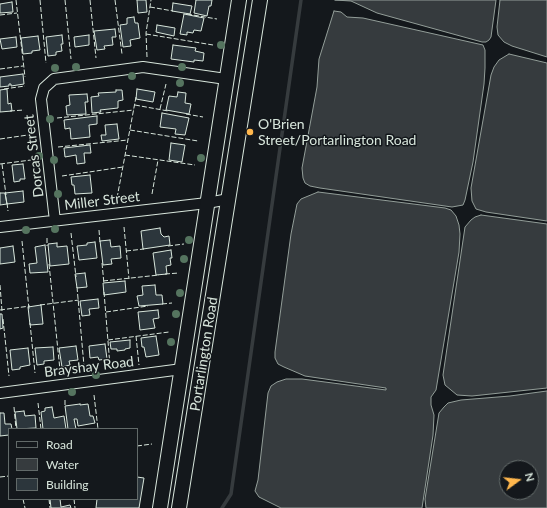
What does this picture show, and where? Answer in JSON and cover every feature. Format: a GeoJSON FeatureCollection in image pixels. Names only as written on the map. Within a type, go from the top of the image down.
{"type":"FeatureCollection","features":[{"type":"Feature","properties":{"kind":"main road","name":"Portarlington Road"},"geometry":{"type":"LineString","coordinates":[[160,508],[239,0]]}},
{"type":"Feature","properties":{"kind":"main road","name":"Portarlington Road"},"geometry":{"type":"LineString","coordinates":[[179,508],[260,0]]}},
{"type":"Feature","properties":{"kind":"street","name":"Dorcas Street"},"geometry":{"type":"LineString","coordinates":[[55,221],[41,99],[44,88],[54,79],[143,67],[226,79]]}},
{"type":"Feature","properties":{"kind":"street"},"geometry":{"type":"LineString","coordinates":[[207,203],[229,200]]}},
{"type":"Feature","properties":{"kind":"street","name":"Miller Street"},"geometry":{"type":"LineString","coordinates":[[0,227],[207,203]]}},
{"type":"Feature","properties":{"kind":"street","name":"Brayshay Road"},"geometry":{"type":"LineString","coordinates":[[0,393],[182,369]]}},
{"type":"Feature","properties":{"kind":"water"},"geometry":{"type":"Polygon","coordinates":[[[335,0],[496,0],[491,37],[486,42],[482,42],[377,13],[351,1],[335,0]]]}},
{"type":"Feature","properties":{"kind":"water"},"geometry":{"type":"Polygon","coordinates":[[[500,0],[547,0],[547,57],[512,46],[504,42],[498,35],[497,27],[500,0]]]}},
{"type":"Feature","properties":{"kind":"water"},"geometry":{"type":"Polygon","coordinates":[[[334,11],[341,12],[347,17],[363,18],[483,45],[485,50],[484,84],[473,162],[463,205],[452,207],[320,188],[310,186],[305,183],[302,168],[317,87],[319,59],[334,11]]]}},
{"type":"Feature","properties":{"kind":"water"},"geometry":{"type":"Polygon","coordinates":[[[509,54],[547,63],[547,221],[486,212],[476,209],[472,201],[471,188],[491,75],[499,60],[509,54]]]}},
{"type":"Feature","properties":{"kind":"water"},"geometry":{"type":"Polygon","coordinates":[[[318,192],[445,208],[451,210],[456,216],[459,225],[459,252],[436,390],[431,397],[431,405],[434,415],[433,435],[422,508],[281,508],[259,497],[255,491],[258,480],[268,393],[271,386],[286,379],[302,379],[386,390],[386,388],[305,376],[278,364],[275,358],[291,234],[297,204],[301,199],[318,192]]]}},
{"type":"Feature","properties":{"kind":"water"},"geometry":{"type":"Polygon","coordinates":[[[481,215],[547,224],[547,388],[472,396],[457,395],[445,385],[443,375],[465,227],[475,217],[481,215]]]}},
{"type":"Feature","properties":{"kind":"water"},"geometry":{"type":"Polygon","coordinates":[[[547,391],[547,508],[426,508],[425,499],[439,413],[448,403],[461,400],[547,391]]]}},
{"type":"Feature","properties":{"kind":"building"},"geometry":{"type":"Polygon","coordinates":[[[137,0],[146,0],[147,12],[138,13],[137,0]]]}},
{"type":"Feature","properties":{"kind":"building"},"geometry":{"type":"Polygon","coordinates":[[[196,0],[212,0],[207,16],[194,13],[196,0]]]}},
{"type":"Feature","properties":{"kind":"building"},"geometry":{"type":"Polygon","coordinates":[[[12,2],[13,12],[0,13],[0,4],[12,2]]]}},
{"type":"Feature","properties":{"kind":"building"},"geometry":{"type":"Polygon","coordinates":[[[173,3],[192,6],[190,14],[172,11],[173,3]]]}},
{"type":"Feature","properties":{"kind":"building"},"geometry":{"type":"Polygon","coordinates":[[[184,14],[204,18],[201,31],[194,30],[193,33],[187,32],[187,35],[180,34],[184,14]]]}},
{"type":"Feature","properties":{"kind":"building"},"geometry":{"type":"Polygon","coordinates":[[[134,17],[135,23],[138,23],[140,38],[130,40],[131,46],[123,47],[120,25],[127,24],[127,18],[134,17]]]}},
{"type":"Feature","properties":{"kind":"building"},"geometry":{"type":"Polygon","coordinates":[[[157,25],[175,28],[174,36],[156,32],[157,25]]]}},
{"type":"Feature","properties":{"kind":"building"},"geometry":{"type":"Polygon","coordinates":[[[115,29],[116,37],[112,37],[113,45],[104,46],[105,49],[97,50],[94,31],[115,29]]]}},
{"type":"Feature","properties":{"kind":"building"},"geometry":{"type":"Polygon","coordinates":[[[62,35],[62,51],[56,52],[56,55],[48,56],[46,37],[62,35]]]}},
{"type":"Feature","properties":{"kind":"building"},"geometry":{"type":"Polygon","coordinates":[[[89,35],[89,45],[75,47],[74,37],[89,35]]]}},
{"type":"Feature","properties":{"kind":"building"},"geometry":{"type":"Polygon","coordinates":[[[38,36],[40,50],[23,54],[21,38],[38,36]]]}},
{"type":"Feature","properties":{"kind":"building"},"geometry":{"type":"Polygon","coordinates":[[[16,37],[17,47],[2,49],[0,39],[16,37]]]}},
{"type":"Feature","properties":{"kind":"building"},"geometry":{"type":"Polygon","coordinates":[[[173,45],[196,48],[195,51],[204,53],[203,61],[194,60],[194,62],[171,59],[173,45]]]}},
{"type":"Feature","properties":{"kind":"building"},"geometry":{"type":"Polygon","coordinates":[[[23,74],[24,84],[11,86],[11,84],[9,84],[9,86],[0,87],[0,77],[23,74]]]}},
{"type":"Feature","properties":{"kind":"building"},"geometry":{"type":"Polygon","coordinates":[[[7,89],[8,104],[11,103],[12,111],[0,112],[0,90],[7,89]]]}},
{"type":"Feature","properties":{"kind":"building"},"geometry":{"type":"Polygon","coordinates":[[[137,89],[155,92],[153,102],[136,99],[137,89]]]}},
{"type":"Feature","properties":{"kind":"building"},"geometry":{"type":"Polygon","coordinates":[[[116,90],[122,90],[123,100],[118,101],[118,108],[100,110],[101,112],[92,113],[91,97],[99,96],[98,93],[116,92],[116,90]]]}},
{"type":"Feature","properties":{"kind":"building"},"geometry":{"type":"Polygon","coordinates":[[[178,92],[186,93],[185,103],[191,104],[189,114],[166,110],[169,96],[177,97],[178,92]]]}},
{"type":"Feature","properties":{"kind":"building"},"geometry":{"type":"Polygon","coordinates":[[[87,94],[88,102],[85,102],[86,114],[67,115],[66,106],[70,105],[69,95],[87,94]]]}},
{"type":"Feature","properties":{"kind":"building"},"geometry":{"type":"Polygon","coordinates":[[[162,113],[189,118],[185,135],[175,134],[176,129],[160,127],[162,113]]]}},
{"type":"Feature","properties":{"kind":"building"},"geometry":{"type":"Polygon","coordinates":[[[97,116],[97,124],[89,125],[90,137],[71,139],[70,128],[65,129],[64,120],[97,116]]]}},
{"type":"Feature","properties":{"kind":"building"},"geometry":{"type":"Polygon","coordinates":[[[117,124],[119,139],[102,141],[101,135],[106,135],[105,125],[117,124]]]}},
{"type":"Feature","properties":{"kind":"building"},"geometry":{"type":"Polygon","coordinates":[[[171,143],[185,145],[182,162],[169,160],[171,143]]]}},
{"type":"Feature","properties":{"kind":"building"},"geometry":{"type":"Polygon","coordinates":[[[90,145],[91,153],[84,153],[85,163],[77,164],[76,155],[65,157],[64,148],[90,145]]]}},
{"type":"Feature","properties":{"kind":"building"},"geometry":{"type":"Polygon","coordinates":[[[23,164],[25,179],[20,179],[20,181],[14,182],[12,165],[23,164]]]}},
{"type":"Feature","properties":{"kind":"building"},"geometry":{"type":"Polygon","coordinates":[[[90,175],[92,193],[75,194],[71,177],[90,175]]]}},
{"type":"Feature","properties":{"kind":"building"},"geometry":{"type":"Polygon","coordinates":[[[23,191],[24,202],[7,204],[5,193],[23,191]]]}},
{"type":"Feature","properties":{"kind":"building"},"geometry":{"type":"Polygon","coordinates":[[[0,193],[5,193],[7,204],[0,205],[0,193]]]}},
{"type":"Feature","properties":{"kind":"building"},"geometry":{"type":"Polygon","coordinates":[[[160,228],[161,234],[164,237],[169,236],[170,245],[143,249],[141,231],[160,228]]]}},
{"type":"Feature","properties":{"kind":"building"},"geometry":{"type":"Polygon","coordinates":[[[110,240],[111,247],[120,246],[121,258],[111,259],[112,264],[103,265],[100,241],[110,240]]]}},
{"type":"Feature","properties":{"kind":"building"},"geometry":{"type":"Polygon","coordinates":[[[95,242],[97,258],[79,260],[77,246],[95,242]]]}},
{"type":"Feature","properties":{"kind":"building"},"geometry":{"type":"Polygon","coordinates":[[[57,243],[57,247],[67,246],[69,264],[50,266],[48,244],[57,243]]]}},
{"type":"Feature","properties":{"kind":"building"},"geometry":{"type":"Polygon","coordinates":[[[45,245],[48,272],[30,273],[29,264],[37,263],[35,247],[45,245]]]}},
{"type":"Feature","properties":{"kind":"building"},"geometry":{"type":"Polygon","coordinates":[[[13,246],[15,262],[0,264],[0,248],[13,246]]]}},
{"type":"Feature","properties":{"kind":"building"},"geometry":{"type":"Polygon","coordinates":[[[171,250],[171,265],[166,266],[167,274],[156,275],[153,253],[171,250]]]}},
{"type":"Feature","properties":{"kind":"building"},"geometry":{"type":"Polygon","coordinates":[[[85,273],[87,287],[77,288],[75,274],[85,273]]]}},
{"type":"Feature","properties":{"kind":"building"},"geometry":{"type":"Polygon","coordinates":[[[125,281],[126,292],[104,295],[103,283],[125,281]]]}},
{"type":"Feature","properties":{"kind":"building"},"geometry":{"type":"Polygon","coordinates":[[[155,285],[156,295],[162,295],[163,304],[139,306],[137,296],[143,295],[142,286],[155,285]]]}},
{"type":"Feature","properties":{"kind":"building"},"geometry":{"type":"Polygon","coordinates":[[[98,299],[99,308],[89,309],[90,315],[82,316],[80,301],[98,299]]]}},
{"type":"Feature","properties":{"kind":"building"},"geometry":{"type":"Polygon","coordinates":[[[41,305],[43,324],[30,325],[28,307],[41,305]]]}},
{"type":"Feature","properties":{"kind":"building"},"geometry":{"type":"Polygon","coordinates":[[[158,310],[159,318],[153,319],[155,328],[140,330],[138,312],[158,310]]]}},
{"type":"Feature","properties":{"kind":"building"},"geometry":{"type":"Polygon","coordinates":[[[0,314],[2,314],[3,328],[0,329],[0,314]]]}},
{"type":"Feature","properties":{"kind":"building"},"geometry":{"type":"Polygon","coordinates":[[[156,336],[159,355],[146,357],[144,347],[142,347],[141,338],[156,336]]]}},
{"type":"Feature","properties":{"kind":"building"},"geometry":{"type":"Polygon","coordinates":[[[130,340],[130,348],[117,351],[117,349],[111,349],[110,342],[130,340]]]}},
{"type":"Feature","properties":{"kind":"building"},"geometry":{"type":"Polygon","coordinates":[[[105,344],[107,359],[99,360],[98,357],[90,358],[89,346],[105,344]]]}},
{"type":"Feature","properties":{"kind":"building"},"geometry":{"type":"Polygon","coordinates":[[[76,346],[78,360],[69,361],[70,365],[62,367],[59,348],[76,346]]]}},
{"type":"Feature","properties":{"kind":"building"},"geometry":{"type":"Polygon","coordinates":[[[53,347],[54,360],[44,361],[44,364],[37,365],[35,348],[53,347]]]}},
{"type":"Feature","properties":{"kind":"building"},"geometry":{"type":"Polygon","coordinates":[[[28,348],[30,365],[12,370],[10,350],[28,348]]]}},
{"type":"Feature","properties":{"kind":"building"},"geometry":{"type":"Polygon","coordinates":[[[88,404],[90,416],[93,416],[95,423],[78,426],[77,419],[74,419],[76,428],[68,428],[65,406],[88,404]]]}},
{"type":"Feature","properties":{"kind":"building"},"geometry":{"type":"Polygon","coordinates":[[[52,407],[54,418],[64,416],[66,428],[43,428],[41,412],[45,411],[45,408],[52,407]]]}},
{"type":"Feature","properties":{"kind":"building"},"geometry":{"type":"Polygon","coordinates":[[[24,411],[25,416],[35,415],[36,428],[17,428],[15,412],[24,411]]]}},
{"type":"Feature","properties":{"kind":"building"},"geometry":{"type":"Polygon","coordinates":[[[0,413],[4,413],[5,424],[11,424],[12,428],[8,428],[8,435],[0,436],[0,413]]]}},
{"type":"Feature","properties":{"kind":"building"},"geometry":{"type":"Polygon","coordinates":[[[138,477],[144,478],[139,508],[96,508],[97,500],[138,500],[138,477]]]}},
{"type":"Feature","properties":{"kind":"building"},"geometry":{"type":"Polygon","coordinates":[[[50,500],[60,500],[61,507],[70,505],[71,508],[51,508],[50,500]]]}},
{"type":"Feature","properties":{"kind":"waterway"},"geometry":{"type":"LineString","coordinates":[[222,508],[231,494],[301,0]]}},
{"type":"Feature","properties":{"kind":"fence"},"geometry":{"type":"LineString","coordinates":[[16,0],[25,77]]}},
{"type":"Feature","properties":{"kind":"fence"},"geometry":{"type":"LineString","coordinates":[[40,0],[46,63]]}},
{"type":"Feature","properties":{"kind":"fence"},"geometry":{"type":"LineString","coordinates":[[65,0],[71,59]]}},
{"type":"Feature","properties":{"kind":"fence"},"geometry":{"type":"LineString","coordinates":[[90,0],[96,58]]}},
{"type":"Feature","properties":{"kind":"fence"},"geometry":{"type":"LineString","coordinates":[[115,0],[122,54]]}},
{"type":"Feature","properties":{"kind":"fence"},"geometry":{"type":"LineString","coordinates":[[147,57],[146,33],[151,0]]}},
{"type":"Feature","properties":{"kind":"fence"},"geometry":{"type":"LineString","coordinates":[[150,7],[173,11]]}},
{"type":"Feature","properties":{"kind":"fence"},"geometry":{"type":"LineString","coordinates":[[0,15],[17,13]]}},
{"type":"Feature","properties":{"kind":"fence"},"geometry":{"type":"LineString","coordinates":[[187,14],[217,19]]}},
{"type":"Feature","properties":{"kind":"fence"},"geometry":{"type":"LineString","coordinates":[[146,34],[213,45]]}},
{"type":"Feature","properties":{"kind":"fence"},"geometry":{"type":"LineString","coordinates":[[0,69],[23,66]]}},
{"type":"Feature","properties":{"kind":"fence"},"geometry":{"type":"LineString","coordinates":[[160,109],[166,84]]}},
{"type":"Feature","properties":{"kind":"fence"},"geometry":{"type":"LineString","coordinates":[[4,89],[25,86]]}},
{"type":"Feature","properties":{"kind":"fence"},"geometry":{"type":"LineString","coordinates":[[117,198],[136,97]]}},
{"type":"Feature","properties":{"kind":"fence"},"geometry":{"type":"LineString","coordinates":[[135,105],[168,111]]}},
{"type":"Feature","properties":{"kind":"fence"},"geometry":{"type":"LineString","coordinates":[[10,111],[24,110]]}},
{"type":"Feature","properties":{"kind":"fence"},"geometry":{"type":"LineString","coordinates":[[57,118],[134,110]]}},
{"type":"Feature","properties":{"kind":"fence"},"geometry":{"type":"LineString","coordinates":[[186,114],[203,117]]}},
{"type":"Feature","properties":{"kind":"fence"},"geometry":{"type":"LineString","coordinates":[[130,130],[198,141]]}},
{"type":"Feature","properties":{"kind":"fence"},"geometry":{"type":"LineString","coordinates":[[0,139],[28,135]]}},
{"type":"Feature","properties":{"kind":"fence"},"geometry":{"type":"LineString","coordinates":[[58,147],[128,140]]}},
{"type":"Feature","properties":{"kind":"fence"},"geometry":{"type":"LineString","coordinates":[[125,155],[195,165]]}},
{"type":"Feature","properties":{"kind":"fence"},"geometry":{"type":"LineString","coordinates":[[0,164],[31,160]]}},
{"type":"Feature","properties":{"kind":"fence"},"geometry":{"type":"LineString","coordinates":[[152,194],[158,160]]}},
{"type":"Feature","properties":{"kind":"fence"},"geometry":{"type":"LineString","coordinates":[[2,164],[6,195]]}},
{"type":"Feature","properties":{"kind":"fence"},"geometry":{"type":"LineString","coordinates":[[62,176],[123,167]]}},
{"type":"Feature","properties":{"kind":"fence"},"geometry":{"type":"LineString","coordinates":[[7,203],[8,211]]}},
{"type":"Feature","properties":{"kind":"fence"},"geometry":{"type":"LineString","coordinates":[[124,227],[129,279]]}},
{"type":"Feature","properties":{"kind":"fence"},"geometry":{"type":"LineString","coordinates":[[99,230],[100,243]]}},
{"type":"Feature","properties":{"kind":"fence"},"geometry":{"type":"LineString","coordinates":[[71,233],[76,277]]}},
{"type":"Feature","properties":{"kind":"fence"},"geometry":{"type":"LineString","coordinates":[[47,238],[47,246]]}},
{"type":"Feature","properties":{"kind":"fence"},"geometry":{"type":"LineString","coordinates":[[22,241],[29,309]]}},
{"type":"Feature","properties":{"kind":"fence"},"geometry":{"type":"LineString","coordinates":[[168,246],[184,244]]}},
{"type":"Feature","properties":{"kind":"fence"},"geometry":{"type":"LineString","coordinates":[[126,251],[144,249]]}},
{"type":"Feature","properties":{"kind":"fence"},"geometry":{"type":"LineString","coordinates":[[102,263],[104,284]]}},
{"type":"Feature","properties":{"kind":"fence"},"geometry":{"type":"LineString","coordinates":[[49,264],[60,370]]}},
{"type":"Feature","properties":{"kind":"fence"},"geometry":{"type":"LineString","coordinates":[[165,274],[179,273]]}},
{"type":"Feature","properties":{"kind":"fence"},"geometry":{"type":"LineString","coordinates":[[103,281],[159,275]]}},
{"type":"Feature","properties":{"kind":"fence"},"geometry":{"type":"LineString","coordinates":[[0,285],[2,311]]}},
{"type":"Feature","properties":{"kind":"fence"},"geometry":{"type":"LineString","coordinates":[[77,287],[84,366]]}},
{"type":"Feature","properties":{"kind":"fence"},"geometry":{"type":"LineString","coordinates":[[104,292],[110,366]]}},
{"type":"Feature","properties":{"kind":"fence"},"geometry":{"type":"LineString","coordinates":[[40,305],[79,300]]}},
{"type":"Feature","properties":{"kind":"fence"},"geometry":{"type":"LineString","coordinates":[[162,304],[172,303]]}},
{"type":"Feature","properties":{"kind":"fence"},"geometry":{"type":"LineString","coordinates":[[0,310],[30,306]]}},
{"type":"Feature","properties":{"kind":"fence"},"geometry":{"type":"LineString","coordinates":[[106,312],[148,306]]}},
{"type":"Feature","properties":{"kind":"fence"},"geometry":{"type":"LineString","coordinates":[[3,319],[9,376]]}},
{"type":"Feature","properties":{"kind":"fence"},"geometry":{"type":"LineString","coordinates":[[30,323],[35,373]]}},
{"type":"Feature","properties":{"kind":"fence"},"geometry":{"type":"LineString","coordinates":[[108,340],[169,332]]}},
{"type":"Feature","properties":{"kind":"fence"},"geometry":{"type":"LineString","coordinates":[[136,336],[139,365]]}},
{"type":"Feature","properties":{"kind":"fence"},"geometry":{"type":"LineString","coordinates":[[94,395],[98,428]]}},
{"type":"Feature","properties":{"kind":"fence"},"geometry":{"type":"LineString","coordinates":[[65,400],[65,407]]}},
{"type":"Feature","properties":{"kind":"fence"},"geometry":{"type":"LineString","coordinates":[[38,403],[41,428]]}},
{"type":"Feature","properties":{"kind":"fence"},"geometry":{"type":"LineString","coordinates":[[14,407],[16,428]]}},
{"type":"Feature","properties":{"kind":"fence"},"geometry":{"type":"LineString","coordinates":[[138,446],[152,444]]}},
{"type":"Feature","properties":{"kind":"fence"},"geometry":{"type":"LineString","coordinates":[[0,477],[8,476]]}},
{"type":"Feature","properties":{"kind":"fence"},"geometry":{"type":"LineString","coordinates":[[23,500],[25,508]]}},
{"type":"Feature","properties":{"kind":"fence"},"geometry":{"type":"LineString","coordinates":[[49,500],[50,508]]}},
{"type":"Feature","properties":{"kind":"fence"},"geometry":{"type":"LineString","coordinates":[[74,500],[75,508]]}},
{"type":"Feature","properties":{"kind":"place","name":"O'Brien Street/Portarlington Road"},"geometry":{"type":"Point","coordinates":[250,132]}}]}
